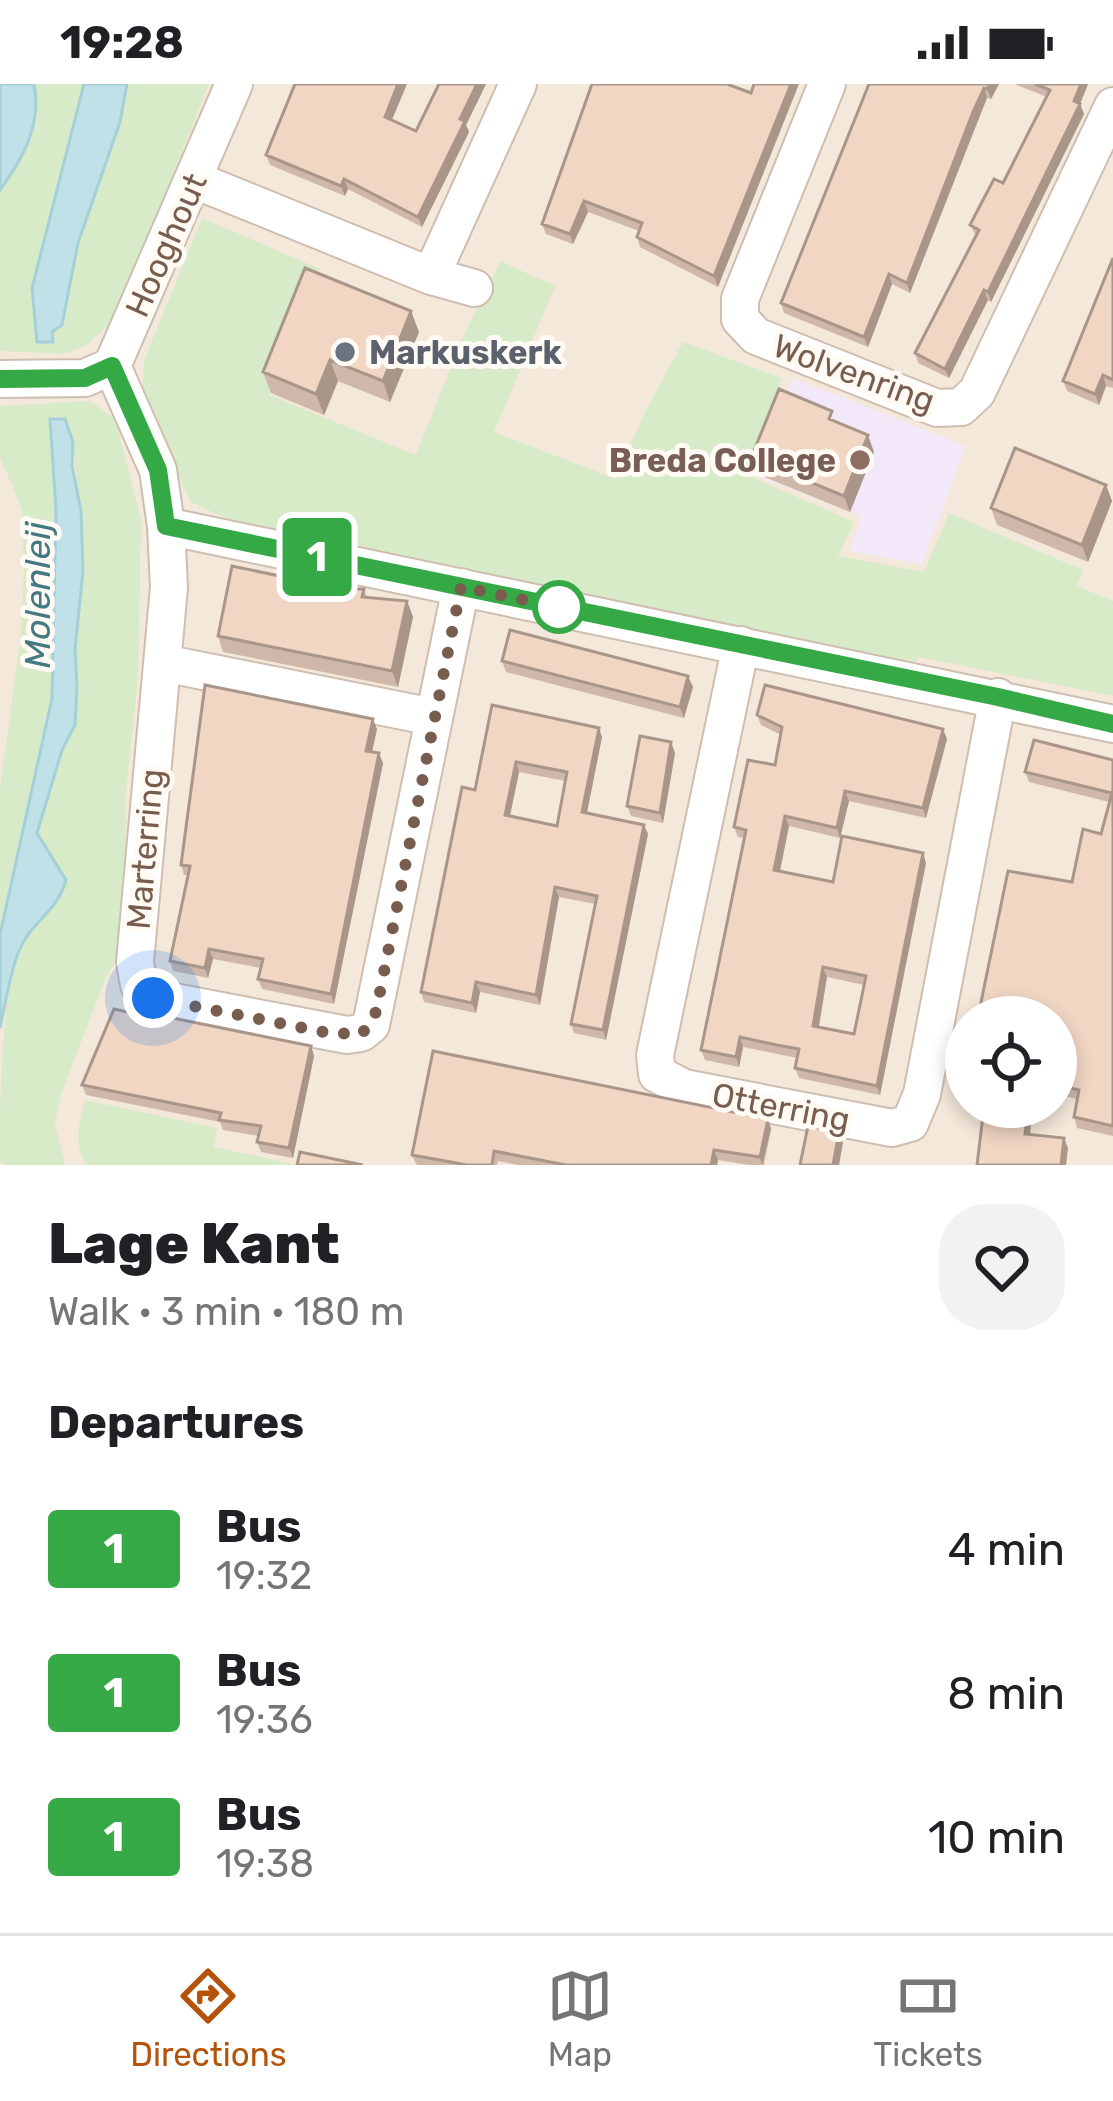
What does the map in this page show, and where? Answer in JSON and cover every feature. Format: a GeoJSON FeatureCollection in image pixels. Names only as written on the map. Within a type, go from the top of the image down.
{"type":"FeatureCollection","features":[{"type":"Feature","properties":{"kind":"street","name":"Hooghout"},"geometry":{"type":"LineString","coordinates":[[112,366],[234,84]]}},
{"type":"Feature","properties":{"kind":"street"},"geometry":{"type":"LineString","coordinates":[[431,276],[518,84]]}},
{"type":"Feature","properties":{"kind":"street","name":"Wolvenring"},"geometry":{"type":"LineString","coordinates":[[827,84],[740,299],[740,319],[756,336],[937,408],[961,407],[976,392],[1113,106]]}},
{"type":"Feature","properties":{"kind":"street"},"geometry":{"type":"LineString","coordinates":[[195,180],[431,276],[474,288]]}},
{"type":"Feature","properties":{"kind":"street"},"geometry":{"type":"LineString","coordinates":[[0,379],[85,378],[112,366]]}},
{"type":"Feature","properties":{"kind":"street","name":"Marterring"},"geometry":{"type":"LineString","coordinates":[[112,366],[158,470],[166,526],[169,587],[135,962],[139,985],[153,998],[347,1035],[362,1034],[371,1024],[461,587]]}},
{"type":"Feature","properties":{"kind":"street"},"geometry":{"type":"LineString","coordinates":[[166,526],[1113,724]]}},
{"type":"Feature","properties":{"kind":"street","name":"Otterring"},"geometry":{"type":"LineString","coordinates":[[741,645],[656,1055],[657,1075],[684,1088],[892,1128],[910,1124],[918,1111],[998,697]]}},
{"type":"Feature","properties":{"kind":"street"},"geometry":{"type":"LineString","coordinates":[[163,663],[433,717]]}},
{"type":"Feature","properties":{"kind":"shaded area"},"geometry":{"type":"Polygon","coordinates":[[[0,84],[1113,84],[1113,1165],[0,1165],[0,84]]]}},
{"type":"Feature","properties":{"kind":"shaded area","name":"Breda College"},"geometry":{"type":"Polygon","coordinates":[[[793,378],[966,446],[922,564],[849,551],[862,516],[752,474],[793,378]]]}},
{"type":"Feature","properties":{"kind":"green space"},"geometry":{"type":"Polygon","coordinates":[[[0,84],[209,84],[116,317],[86,346],[62,354],[0,351],[0,84]]]}},
{"type":"Feature","properties":{"kind":"green space"},"geometry":{"type":"Polygon","coordinates":[[[202,218],[320,269],[274,355],[269,395],[416,455],[464,335],[500,261],[555,286],[494,432],[616,479],[683,342],[782,378],[745,474],[854,522],[838,556],[924,572],[949,513],[1083,570],[1077,586],[1113,601],[1113,696],[918,657],[916,664],[241,526],[191,502],[142,400],[144,360],[202,218]]]}},
{"type":"Feature","properties":{"kind":"green space"},"geometry":{"type":"Polygon","coordinates":[[[90,401],[115,419],[141,519],[138,679],[126,793],[119,957],[106,977],[60,1097],[55,1125],[65,1165],[4,1165],[0,1161],[1,1081],[13,971],[20,948],[57,900],[66,880],[37,833],[62,750],[75,725],[75,649],[83,571],[73,442],[50,420],[56,510],[52,698],[0,935],[0,789],[21,634],[24,569],[22,509],[0,457],[0,406],[90,401]]]}},
{"type":"Feature","properties":{"kind":"green space"},"geometry":{"type":"Polygon","coordinates":[[[85,1100],[217,1128],[214,1147],[297,1165],[86,1165],[78,1141],[85,1100]]]}},
{"type":"Feature","properties":{"kind":"water"},"geometry":{"type":"Polygon","coordinates":[[[0,84],[34,84],[36,99],[29,140],[0,190],[0,84]]]}},
{"type":"Feature","properties":{"kind":"water"},"geometry":{"type":"Polygon","coordinates":[[[84,84],[127,84],[120,122],[78,243],[62,325],[52,332],[53,342],[37,342],[32,288],[84,84]]]}},
{"type":"Feature","properties":{"kind":"water"},"geometry":{"type":"Polygon","coordinates":[[[50,419],[65,419],[73,442],[72,466],[81,511],[83,571],[75,649],[75,725],[62,750],[37,833],[66,880],[57,901],[19,951],[0,1028],[0,935],[52,698],[56,510],[50,419]]]}},
{"type":"Feature","properties":{"kind":"building"},"geometry":{"type":"Polygon","coordinates":[[[295,84],[398,84],[385,117],[416,131],[439,84],[477,84],[460,119],[465,121],[418,217],[344,179],[341,186],[266,155],[295,84]]]}},
{"type":"Feature","properties":{"kind":"building"},"geometry":{"type":"Polygon","coordinates":[[[592,84],[727,84],[751,93],[754,84],[791,84],[714,276],[637,237],[642,223],[584,201],[570,234],[542,224],[592,84]]]}},
{"type":"Feature","properties":{"kind":"building"},"geometry":{"type":"Polygon","coordinates":[[[869,84],[990,84],[973,112],[907,283],[889,274],[864,337],[781,303],[869,84]]]}},
{"type":"Feature","properties":{"kind":"building"},"geometry":{"type":"Polygon","coordinates":[[[1035,84],[1081,84],[1074,101],[1080,104],[945,369],[915,353],[979,230],[970,225],[994,179],[1003,183],[1050,90],[1035,84]]]}},
{"type":"Feature","properties":{"kind":"building"},"geometry":{"type":"Polygon","coordinates":[[[1113,258],[1113,380],[1103,375],[1095,394],[1063,381],[1113,258]]]}},
{"type":"Feature","properties":{"kind":"building","name":"Markuskerk"},"geometry":{"type":"Polygon","coordinates":[[[305,268],[411,311],[383,381],[330,360],[316,394],[263,372],[305,268]]]}},
{"type":"Feature","properties":{"kind":"building"},"geometry":{"type":"Polygon","coordinates":[[[779,389],[832,411],[829,419],[868,435],[844,496],[751,458],[779,389]]]}},
{"type":"Feature","properties":{"kind":"building"},"geometry":{"type":"Polygon","coordinates":[[[1015,448],[1106,485],[1082,545],[991,508],[1015,448]]]}},
{"type":"Feature","properties":{"kind":"building"},"geometry":{"type":"Polygon","coordinates":[[[232,566],[342,589],[364,589],[362,597],[407,601],[392,671],[218,636],[232,566]]]}},
{"type":"Feature","properties":{"kind":"building"},"geometry":{"type":"Polygon","coordinates":[[[510,630],[688,676],[680,707],[502,661],[510,630]]]}},
{"type":"Feature","properties":{"kind":"building"},"geometry":{"type":"Polygon","coordinates":[[[205,685],[373,719],[366,751],[379,753],[331,994],[258,979],[263,959],[209,949],[205,968],[170,961],[190,866],[181,865],[205,685]]]}},
{"type":"Feature","properties":{"kind":"building"},"geometry":{"type":"Polygon","coordinates":[[[765,685],[943,729],[923,808],[845,791],[837,828],[785,816],[774,870],[833,882],[842,836],[923,853],[877,1086],[795,1068],[799,1049],[740,1037],[736,1057],[701,1050],[746,830],[734,827],[748,760],[775,765],[782,727],[757,715],[765,685]],[[823,967],[813,1026],[854,1034],[866,976],[823,967]]]}},
{"type":"Feature","properties":{"kind":"building"},"geometry":{"type":"Polygon","coordinates":[[[492,705],[599,728],[582,812],[644,825],[603,1030],[571,1024],[597,896],[555,887],[536,995],[476,982],[472,1003],[421,992],[462,787],[475,790],[492,705]],[[516,762],[505,815],[557,826],[567,772],[516,762]]]}},
{"type":"Feature","properties":{"kind":"building"},"geometry":{"type":"Polygon","coordinates":[[[640,736],[671,742],[660,813],[627,806],[640,736]]]}},
{"type":"Feature","properties":{"kind":"building"},"geometry":{"type":"Polygon","coordinates":[[[1034,740],[1113,760],[1113,1126],[1077,1118],[1077,996],[982,996],[1008,871],[1072,882],[1083,829],[1101,834],[1112,793],[1025,772],[1034,740]]]}},
{"type":"Feature","properties":{"kind":"building"},"geometry":{"type":"Polygon","coordinates":[[[114,1009],[311,1046],[289,1148],[257,1142],[261,1126],[219,1120],[221,1113],[82,1085],[114,1009]]]}},
{"type":"Feature","properties":{"kind":"building"},"geometry":{"type":"Polygon","coordinates":[[[433,1051],[768,1119],[760,1157],[714,1150],[711,1165],[566,1165],[494,1151],[492,1165],[467,1165],[412,1155],[433,1051]]]}},
{"type":"Feature","properties":{"kind":"building"},"geometry":{"type":"Polygon","coordinates":[[[808,1126],[839,1132],[833,1165],[800,1165],[808,1126]]]}},
{"type":"Feature","properties":{"kind":"building"},"geometry":{"type":"Polygon","coordinates":[[[981,1128],[1026,1128],[1025,1134],[1064,1138],[1061,1165],[977,1165],[981,1128]]]}},
{"type":"Feature","properties":{"kind":"building"},"geometry":{"type":"Polygon","coordinates":[[[300,1152],[363,1165],[297,1165],[300,1152]]]}},
{"type":"Feature","properties":{"kind":"bus line","name":"1"},"geometry":{"type":"LineString","coordinates":[[0,379],[85,378],[112,366],[158,470],[166,526],[1113,724]]}},
{"type":"Feature","properties":{"kind":"place","name":"Markuskerk"},"geometry":{"type":"Point","coordinates":[345,352]}},
{"type":"Feature","properties":{"kind":"place","name":"Breda College"},"geometry":{"type":"Point","coordinates":[860,460]}},
{"type":"Feature","properties":{"kind":"route"},"geometry":{"type":"LineString","coordinates":[[153,998],[329,1033],[362,1034],[376,1012],[461,587],[559,607]]}},
{"type":"Feature","properties":{"kind":"water label","name":"Molenleij"},"geometry":{"type":"Point","coordinates":[37,595]}}]}
